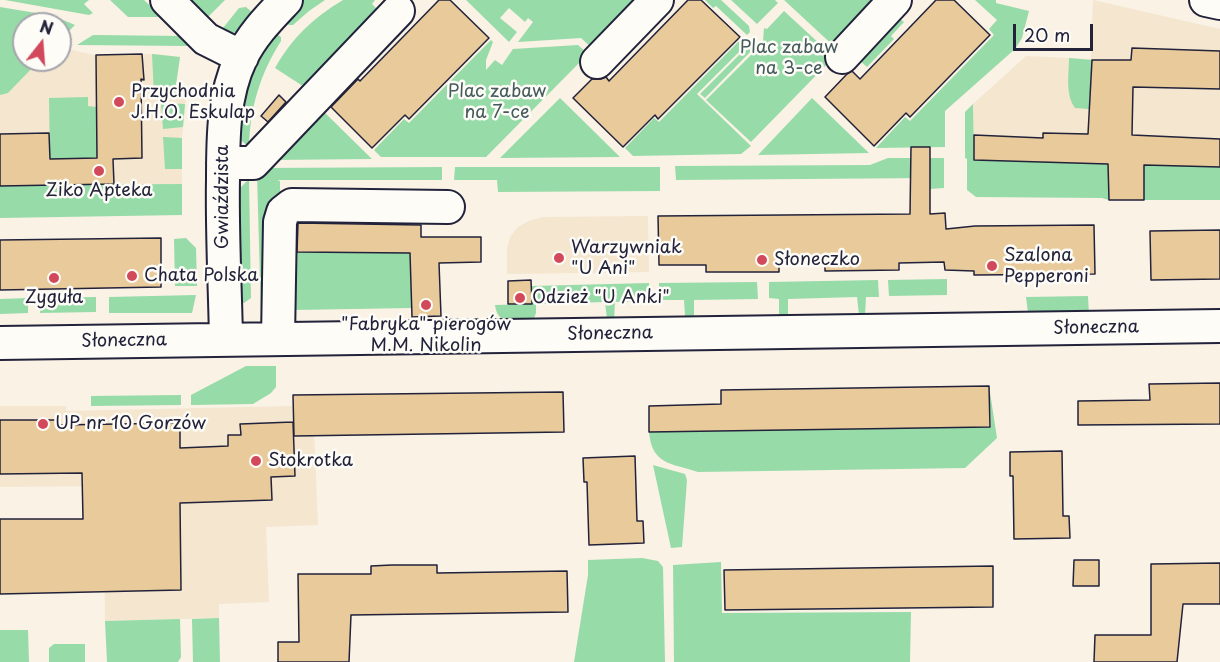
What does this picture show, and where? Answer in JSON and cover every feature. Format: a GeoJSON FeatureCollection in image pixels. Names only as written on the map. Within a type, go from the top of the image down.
{"type":"FeatureCollection","features":[{"type":"Feature","properties":{"kind":"street"},"geometry":{"type":"LineString","coordinates":[[167,0],[206,39],[242,57]]}},
{"type":"Feature","properties":{"kind":"street","name":"Gwiaździsta"},"geometry":{"type":"LineString","coordinates":[[226,339],[222,222],[225,116],[230,91],[242,57],[253,36],[286,0]]}},
{"type":"Feature","properties":{"kind":"street"},"geometry":{"type":"LineString","coordinates":[[597,62],[657,0]]}},
{"type":"Feature","properties":{"kind":"street"},"geometry":{"type":"LineString","coordinates":[[842,57],[896,0]]}},
{"type":"Feature","properties":{"kind":"street"},"geometry":{"type":"LineString","coordinates":[[1206,0],[1220,3]]}},
{"type":"Feature","properties":{"kind":"street"},"geometry":{"type":"LineString","coordinates":[[223,163],[253,163],[398,11]]}},
{"type":"Feature","properties":{"kind":"street"},"geometry":{"type":"LineString","coordinates":[[278,338],[280,222],[283,212],[292,205],[448,207]]}},
{"type":"Feature","properties":{"kind":"street","name":"Słoneczna"},"geometry":{"type":"LineString","coordinates":[[0,344],[278,338],[1220,326]]}},
{"type":"Feature","properties":{"kind":"shaded area"},"geometry":{"type":"Polygon","coordinates":[[[1093,0],[1220,29],[1220,167],[974,160],[973,104],[1026,56],[1091,59],[1093,0]]]}},
{"type":"Feature","properties":{"kind":"shaded area"},"geometry":{"type":"Polygon","coordinates":[[[72,50],[94,55],[157,54],[180,57],[176,85],[187,87],[182,138],[182,184],[0,186],[0,95],[8,93],[28,72],[72,72],[72,50]]]}},
{"type":"Feature","properties":{"kind":"shaded area"},"geometry":{"type":"Polygon","coordinates":[[[648,216],[649,272],[507,274],[507,249],[510,237],[518,227],[529,221],[543,217],[648,216]]]}},
{"type":"Feature","properties":{"kind":"shaded area"},"geometry":{"type":"Polygon","coordinates":[[[0,406],[66,406],[66,411],[293,406],[294,435],[314,435],[318,525],[266,527],[269,602],[219,604],[219,618],[105,621],[104,486],[0,487],[0,406]]]}},
{"type":"Feature","properties":{"kind":"green space"},"geometry":{"type":"Polygon","coordinates":[[[5,0],[89,0],[84,4],[93,13],[89,15],[5,0]]]}},
{"type":"Feature","properties":{"kind":"green space"},"geometry":{"type":"Polygon","coordinates":[[[110,0],[144,0],[162,17],[128,17],[110,0]]]}},
{"type":"Feature","properties":{"kind":"green space"},"geometry":{"type":"Polygon","coordinates":[[[189,0],[225,0],[207,18],[189,0]]]}},
{"type":"Feature","properties":{"kind":"green space"},"geometry":{"type":"Polygon","coordinates":[[[300,0],[325,0],[293,25],[289,25],[282,20],[300,0]]]}},
{"type":"Feature","properties":{"kind":"green space"},"geometry":{"type":"Polygon","coordinates":[[[343,0],[375,0],[372,4],[382,14],[309,90],[275,68],[304,30],[343,0]]]}},
{"type":"Feature","properties":{"kind":"green space"},"geometry":{"type":"Polygon","coordinates":[[[466,0],[638,0],[593,49],[581,38],[518,42],[533,22],[528,18],[525,22],[509,8],[500,18],[517,32],[509,42],[466,0]]]}},
{"type":"Feature","properties":{"kind":"green space"},"geometry":{"type":"Polygon","coordinates":[[[705,0],[721,0],[749,26],[750,32],[747,35],[716,6],[713,8],[705,0]]]}},
{"type":"Feature","properties":{"kind":"green space"},"geometry":{"type":"Polygon","coordinates":[[[731,0],[775,0],[778,3],[757,24],[731,0]]]}},
{"type":"Feature","properties":{"kind":"green space"},"geometry":{"type":"Polygon","coordinates":[[[784,0],[878,0],[837,49],[784,0]]]}},
{"type":"Feature","properties":{"kind":"green space"},"geometry":{"type":"Polygon","coordinates":[[[975,0],[996,0],[996,3],[1029,11],[1022,38],[1015,49],[945,111],[945,147],[876,148],[905,117],[910,121],[994,35],[989,29],[997,20],[975,0]]]}},
{"type":"Feature","properties":{"kind":"green space"},"geometry":{"type":"Polygon","coordinates":[[[0,7],[30,12],[12,12],[12,72],[28,72],[8,93],[0,95],[0,7]]]}},
{"type":"Feature","properties":{"kind":"green space"},"geometry":{"type":"Polygon","coordinates":[[[246,7],[254,14],[243,28],[232,33],[219,33],[239,8],[246,7]]]}},
{"type":"Feature","properties":{"kind":"green space","name":"Plac zabaw na 3-ce"},"geometry":{"type":"Polygon","coordinates":[[[784,11],[834,57],[751,142],[706,100],[759,47],[763,41],[764,28],[767,29],[784,11]]]}},
{"type":"Feature","properties":{"kind":"green space"},"geometry":{"type":"Polygon","coordinates":[[[894,14],[904,22],[891,36],[894,39],[867,67],[858,59],[894,14]]]}},
{"type":"Feature","properties":{"kind":"green space"},"geometry":{"type":"Polygon","coordinates":[[[273,31],[281,37],[281,41],[267,66],[254,105],[249,147],[237,137],[248,77],[273,31]]]}},
{"type":"Feature","properties":{"kind":"green space"},"geometry":{"type":"Polygon","coordinates":[[[93,35],[182,36],[188,46],[77,45],[93,35]]]}},
{"type":"Feature","properties":{"kind":"green space"},"geometry":{"type":"Polygon","coordinates":[[[741,39],[747,44],[697,94],[751,146],[741,154],[633,156],[625,148],[654,118],[659,122],[741,39]]]}},
{"type":"Feature","properties":{"kind":"green space","name":"Plac zabaw na 7-ce"},"geometry":{"type":"Polygon","coordinates":[[[491,40],[493,42],[486,60],[486,70],[495,60],[502,65],[513,49],[578,45],[588,54],[486,157],[381,157],[374,150],[404,119],[409,123],[491,40]]]}},
{"type":"Feature","properties":{"kind":"green space"},"geometry":{"type":"Polygon","coordinates":[[[751,43],[755,47],[705,98],[700,94],[751,43]]]}},
{"type":"Feature","properties":{"kind":"green space"},"geometry":{"type":"Polygon","coordinates":[[[152,54],[180,57],[176,85],[187,87],[186,96],[154,95],[152,54]]]}},
{"type":"Feature","properties":{"kind":"green space"},"geometry":{"type":"Polygon","coordinates":[[[1069,58],[1092,60],[1089,109],[1075,108],[1072,103],[1068,84],[1069,58]]]}},
{"type":"Feature","properties":{"kind":"green space"},"geometry":{"type":"Polygon","coordinates":[[[88,97],[88,106],[97,107],[97,156],[95,158],[50,159],[49,98],[88,97]]]}},
{"type":"Feature","properties":{"kind":"green space"},"geometry":{"type":"Polygon","coordinates":[[[560,98],[620,157],[500,158],[560,98]]]}},
{"type":"Feature","properties":{"kind":"green space"},"geometry":{"type":"Polygon","coordinates":[[[812,98],[869,153],[758,155],[812,98]]]}},
{"type":"Feature","properties":{"kind":"green space"},"geometry":{"type":"Polygon","coordinates":[[[161,103],[185,104],[183,127],[163,129],[161,103]]]}},
{"type":"Feature","properties":{"kind":"green space"},"geometry":{"type":"Polygon","coordinates":[[[973,104],[974,160],[1220,167],[1220,200],[1144,200],[1144,178],[1109,177],[1109,200],[1102,198],[976,197],[967,190],[967,159],[965,158],[965,112],[973,104]]]}},
{"type":"Feature","properties":{"kind":"green space"},"geometry":{"type":"Polygon","coordinates":[[[318,106],[372,159],[268,160],[318,106]]]}},
{"type":"Feature","properties":{"kind":"green space"},"geometry":{"type":"Polygon","coordinates":[[[163,137],[182,138],[182,169],[165,169],[163,137]]]}},
{"type":"Feature","properties":{"kind":"green space"},"geometry":{"type":"Polygon","coordinates":[[[888,158],[944,158],[944,188],[930,189],[929,178],[676,180],[675,166],[870,165],[888,158]]]}},
{"type":"Feature","properties":{"kind":"green space"},"geometry":{"type":"Polygon","coordinates":[[[442,167],[442,180],[277,180],[280,181],[280,200],[265,318],[261,316],[257,174],[261,168],[442,167]]]}},
{"type":"Feature","properties":{"kind":"green space"},"geometry":{"type":"Polygon","coordinates":[[[455,167],[660,167],[660,191],[498,192],[497,180],[454,180],[455,167]]]}},
{"type":"Feature","properties":{"kind":"green space"},"geometry":{"type":"Polygon","coordinates":[[[0,170],[1,185],[182,184],[182,215],[0,218],[0,170]]]}},
{"type":"Feature","properties":{"kind":"green space"},"geometry":{"type":"Polygon","coordinates":[[[249,179],[251,298],[244,303],[235,303],[237,191],[249,179]]]}},
{"type":"Feature","properties":{"kind":"green space"},"geometry":{"type":"Polygon","coordinates":[[[186,238],[196,248],[197,286],[175,286],[174,239],[186,238]]]}},
{"type":"Feature","properties":{"kind":"green space"},"geometry":{"type":"Polygon","coordinates":[[[285,252],[414,253],[412,308],[294,310],[285,252]]]}},
{"type":"Feature","properties":{"kind":"green space"},"geometry":{"type":"Polygon","coordinates":[[[947,279],[947,295],[889,296],[888,280],[947,279]]]}},
{"type":"Feature","properties":{"kind":"green space"},"geometry":{"type":"Polygon","coordinates":[[[878,280],[879,297],[866,297],[865,316],[859,315],[857,297],[788,299],[788,314],[784,318],[779,315],[779,299],[769,298],[769,282],[878,280]]]}},
{"type":"Feature","properties":{"kind":"green space"},"geometry":{"type":"Polygon","coordinates":[[[757,282],[758,299],[694,300],[693,319],[685,316],[684,300],[659,300],[659,283],[757,282]]]}},
{"type":"Feature","properties":{"kind":"green space"},"geometry":{"type":"Polygon","coordinates":[[[649,283],[649,301],[615,302],[614,320],[607,319],[605,302],[536,304],[533,321],[520,322],[504,320],[497,312],[495,305],[532,304],[532,286],[649,283]]]}},
{"type":"Feature","properties":{"kind":"green space"},"geometry":{"type":"Polygon","coordinates":[[[196,295],[192,313],[109,313],[109,297],[196,295]]]}},
{"type":"Feature","properties":{"kind":"green space"},"geometry":{"type":"Polygon","coordinates":[[[1088,296],[1089,316],[1028,313],[1026,297],[1088,296]]]}},
{"type":"Feature","properties":{"kind":"green space"},"geometry":{"type":"Polygon","coordinates":[[[96,297],[96,312],[40,313],[40,298],[96,297]]]}},
{"type":"Feature","properties":{"kind":"green space"},"geometry":{"type":"Polygon","coordinates":[[[28,298],[28,313],[0,314],[0,299],[28,298]]]}},
{"type":"Feature","properties":{"kind":"green space"},"geometry":{"type":"Polygon","coordinates":[[[246,366],[276,366],[276,387],[271,393],[253,404],[191,405],[191,395],[246,366]]]}},
{"type":"Feature","properties":{"kind":"green space"},"geometry":{"type":"Polygon","coordinates":[[[989,386],[997,438],[965,468],[698,472],[671,464],[659,457],[654,451],[649,432],[991,427],[989,386]]]}},
{"type":"Feature","properties":{"kind":"green space"},"geometry":{"type":"Polygon","coordinates":[[[181,395],[181,405],[91,406],[91,396],[181,395]]]}},
{"type":"Feature","properties":{"kind":"green space"},"geometry":{"type":"Polygon","coordinates":[[[653,465],[685,474],[687,480],[682,547],[671,548],[653,465]]]}},
{"type":"Feature","properties":{"kind":"green space"},"geometry":{"type":"Polygon","coordinates":[[[642,558],[658,561],[663,567],[665,662],[574,662],[588,575],[588,560],[642,558]]]}},
{"type":"Feature","properties":{"kind":"green space"},"geometry":{"type":"Polygon","coordinates":[[[721,562],[722,613],[911,612],[910,662],[674,662],[673,565],[721,562]]]}},
{"type":"Feature","properties":{"kind":"green space"},"geometry":{"type":"Polygon","coordinates":[[[219,618],[220,662],[193,662],[192,619],[219,618]]]}},
{"type":"Feature","properties":{"kind":"green space"},"geometry":{"type":"Polygon","coordinates":[[[180,619],[181,657],[178,662],[107,662],[105,621],[180,619]]]}},
{"type":"Feature","properties":{"kind":"green space"},"geometry":{"type":"Polygon","coordinates":[[[0,630],[28,630],[29,662],[0,662],[0,630]]]}},
{"type":"Feature","properties":{"kind":"green space"},"geometry":{"type":"Polygon","coordinates":[[[54,644],[85,644],[85,662],[49,662],[49,648],[54,644]]]}},
{"type":"Feature","properties":{"kind":"building"},"geometry":{"type":"Polygon","coordinates":[[[439,0],[450,0],[489,38],[409,119],[405,115],[372,148],[331,107],[358,79],[360,81],[439,0]]]}},
{"type":"Feature","properties":{"kind":"building"},"geometry":{"type":"Polygon","coordinates":[[[688,0],[701,0],[740,37],[658,119],[655,115],[623,147],[573,98],[592,79],[606,77],[609,81],[688,0]]]}},
{"type":"Feature","properties":{"kind":"building"},"geometry":{"type":"Polygon","coordinates":[[[936,0],[954,0],[990,35],[910,117],[906,113],[874,146],[825,97],[852,71],[860,79],[936,0]]]}},
{"type":"Feature","properties":{"kind":"building"},"geometry":{"type":"Polygon","coordinates":[[[1132,48],[1220,51],[1220,89],[1133,87],[1132,135],[1220,139],[1220,167],[1144,165],[1144,200],[1109,200],[1108,164],[974,160],[974,135],[1043,138],[1043,133],[1088,134],[1092,60],[1131,60],[1132,48]]]}},
{"type":"Feature","properties":{"kind":"building"},"geometry":{"type":"Polygon","coordinates":[[[142,54],[144,80],[141,79],[142,158],[113,159],[114,184],[0,186],[0,134],[49,133],[50,159],[97,158],[96,55],[142,54]]]}},
{"type":"Feature","properties":{"kind":"building"},"geometry":{"type":"Polygon","coordinates":[[[279,95],[286,102],[268,122],[261,116],[279,95]]]}},
{"type":"Feature","properties":{"kind":"building"},"geometry":{"type":"Polygon","coordinates":[[[911,147],[930,147],[930,214],[945,213],[946,229],[975,226],[1094,225],[1095,274],[974,275],[974,271],[945,270],[944,262],[899,263],[899,270],[825,271],[825,264],[779,264],[779,272],[706,272],[706,265],[659,265],[658,216],[910,214],[911,147]]]}},
{"type":"Feature","properties":{"kind":"building"},"geometry":{"type":"Polygon","coordinates":[[[298,223],[421,225],[421,237],[481,237],[481,262],[439,263],[441,316],[412,317],[410,253],[297,252],[298,223]]]}},
{"type":"Feature","properties":{"kind":"building"},"geometry":{"type":"Polygon","coordinates":[[[1220,230],[1220,279],[1151,280],[1150,231],[1220,230]]]}},
{"type":"Feature","properties":{"kind":"building"},"geometry":{"type":"Polygon","coordinates":[[[161,238],[161,287],[0,290],[0,240],[161,238]]]}},
{"type":"Feature","properties":{"kind":"building","name":"Odzież \"U Anki\""},"geometry":{"type":"Polygon","coordinates":[[[531,280],[532,304],[508,304],[508,281],[531,280]]]}},
{"type":"Feature","properties":{"kind":"building"},"geometry":{"type":"Polygon","coordinates":[[[1220,383],[1220,424],[1078,425],[1078,401],[1150,400],[1149,384],[1220,383]]]}},
{"type":"Feature","properties":{"kind":"building"},"geometry":{"type":"Polygon","coordinates":[[[989,386],[990,427],[649,432],[649,406],[721,404],[721,390],[989,386]]]}},
{"type":"Feature","properties":{"kind":"building"},"geometry":{"type":"Polygon","coordinates":[[[563,392],[564,432],[294,436],[293,395],[563,392]]]}},
{"type":"Feature","properties":{"kind":"building"},"geometry":{"type":"Polygon","coordinates":[[[0,420],[58,420],[58,425],[180,423],[180,448],[228,446],[228,435],[241,435],[240,424],[293,422],[295,476],[271,477],[272,500],[180,503],[181,590],[0,594],[0,519],[83,519],[82,473],[0,474],[0,420]]]}},
{"type":"Feature","properties":{"kind":"building"},"geometry":{"type":"Polygon","coordinates":[[[1062,451],[1063,516],[1069,516],[1070,538],[1014,539],[1013,476],[1010,476],[1010,452],[1062,451]]]}},
{"type":"Feature","properties":{"kind":"building"},"geometry":{"type":"Polygon","coordinates":[[[635,456],[637,521],[643,521],[644,543],[589,545],[587,482],[584,482],[583,458],[635,456]]]}},
{"type":"Feature","properties":{"kind":"building"},"geometry":{"type":"Polygon","coordinates":[[[1074,560],[1099,560],[1099,586],[1073,586],[1074,560]]]}},
{"type":"Feature","properties":{"kind":"building"},"geometry":{"type":"Polygon","coordinates":[[[1220,563],[1220,604],[1183,604],[1177,662],[1094,662],[1095,635],[1151,635],[1151,564],[1220,563]]]}},
{"type":"Feature","properties":{"kind":"building"},"geometry":{"type":"Polygon","coordinates":[[[437,565],[437,573],[567,571],[568,612],[351,615],[349,662],[278,662],[278,642],[299,642],[298,574],[371,574],[371,566],[437,565]]]}},
{"type":"Feature","properties":{"kind":"building"},"geometry":{"type":"Polygon","coordinates":[[[993,566],[993,607],[725,610],[724,570],[993,566]]]}},
{"type":"Feature","properties":{"kind":"place","name":"Przychodnia J.H.O. Eskulap"},"geometry":{"type":"Point","coordinates":[119,102]}},
{"type":"Feature","properties":{"kind":"place","name":"Ziko Apteka"},"geometry":{"type":"Point","coordinates":[99,171]}},
{"type":"Feature","properties":{"kind":"place","name":"Warzywniak \"U Ani\""},"geometry":{"type":"Point","coordinates":[559,258]}},
{"type":"Feature","properties":{"kind":"place","name":"Słoneczko"},"geometry":{"type":"Point","coordinates":[762,260]}},
{"type":"Feature","properties":{"kind":"place","name":"Szalona Pepperoni"},"geometry":{"type":"Point","coordinates":[992,266]}},
{"type":"Feature","properties":{"kind":"place","name":"Chata Polska"},"geometry":{"type":"Point","coordinates":[132,276]}},
{"type":"Feature","properties":{"kind":"place","name":"Zyguła"},"geometry":{"type":"Point","coordinates":[54,278]}},
{"type":"Feature","properties":{"kind":"place","name":"Odzież \"U Anki\""},"geometry":{"type":"Point","coordinates":[520,298]}},
{"type":"Feature","properties":{"kind":"place","name":"\"Fabryka\" pierogów M.M. Nikolin"},"geometry":{"type":"Point","coordinates":[426,305]}},
{"type":"Feature","properties":{"kind":"place","name":"UP nr 10 Gorzów"},"geometry":{"type":"Point","coordinates":[43,424]}},
{"type":"Feature","properties":{"kind":"place","name":"Stokrotka"},"geometry":{"type":"Point","coordinates":[256,461]}}]}
